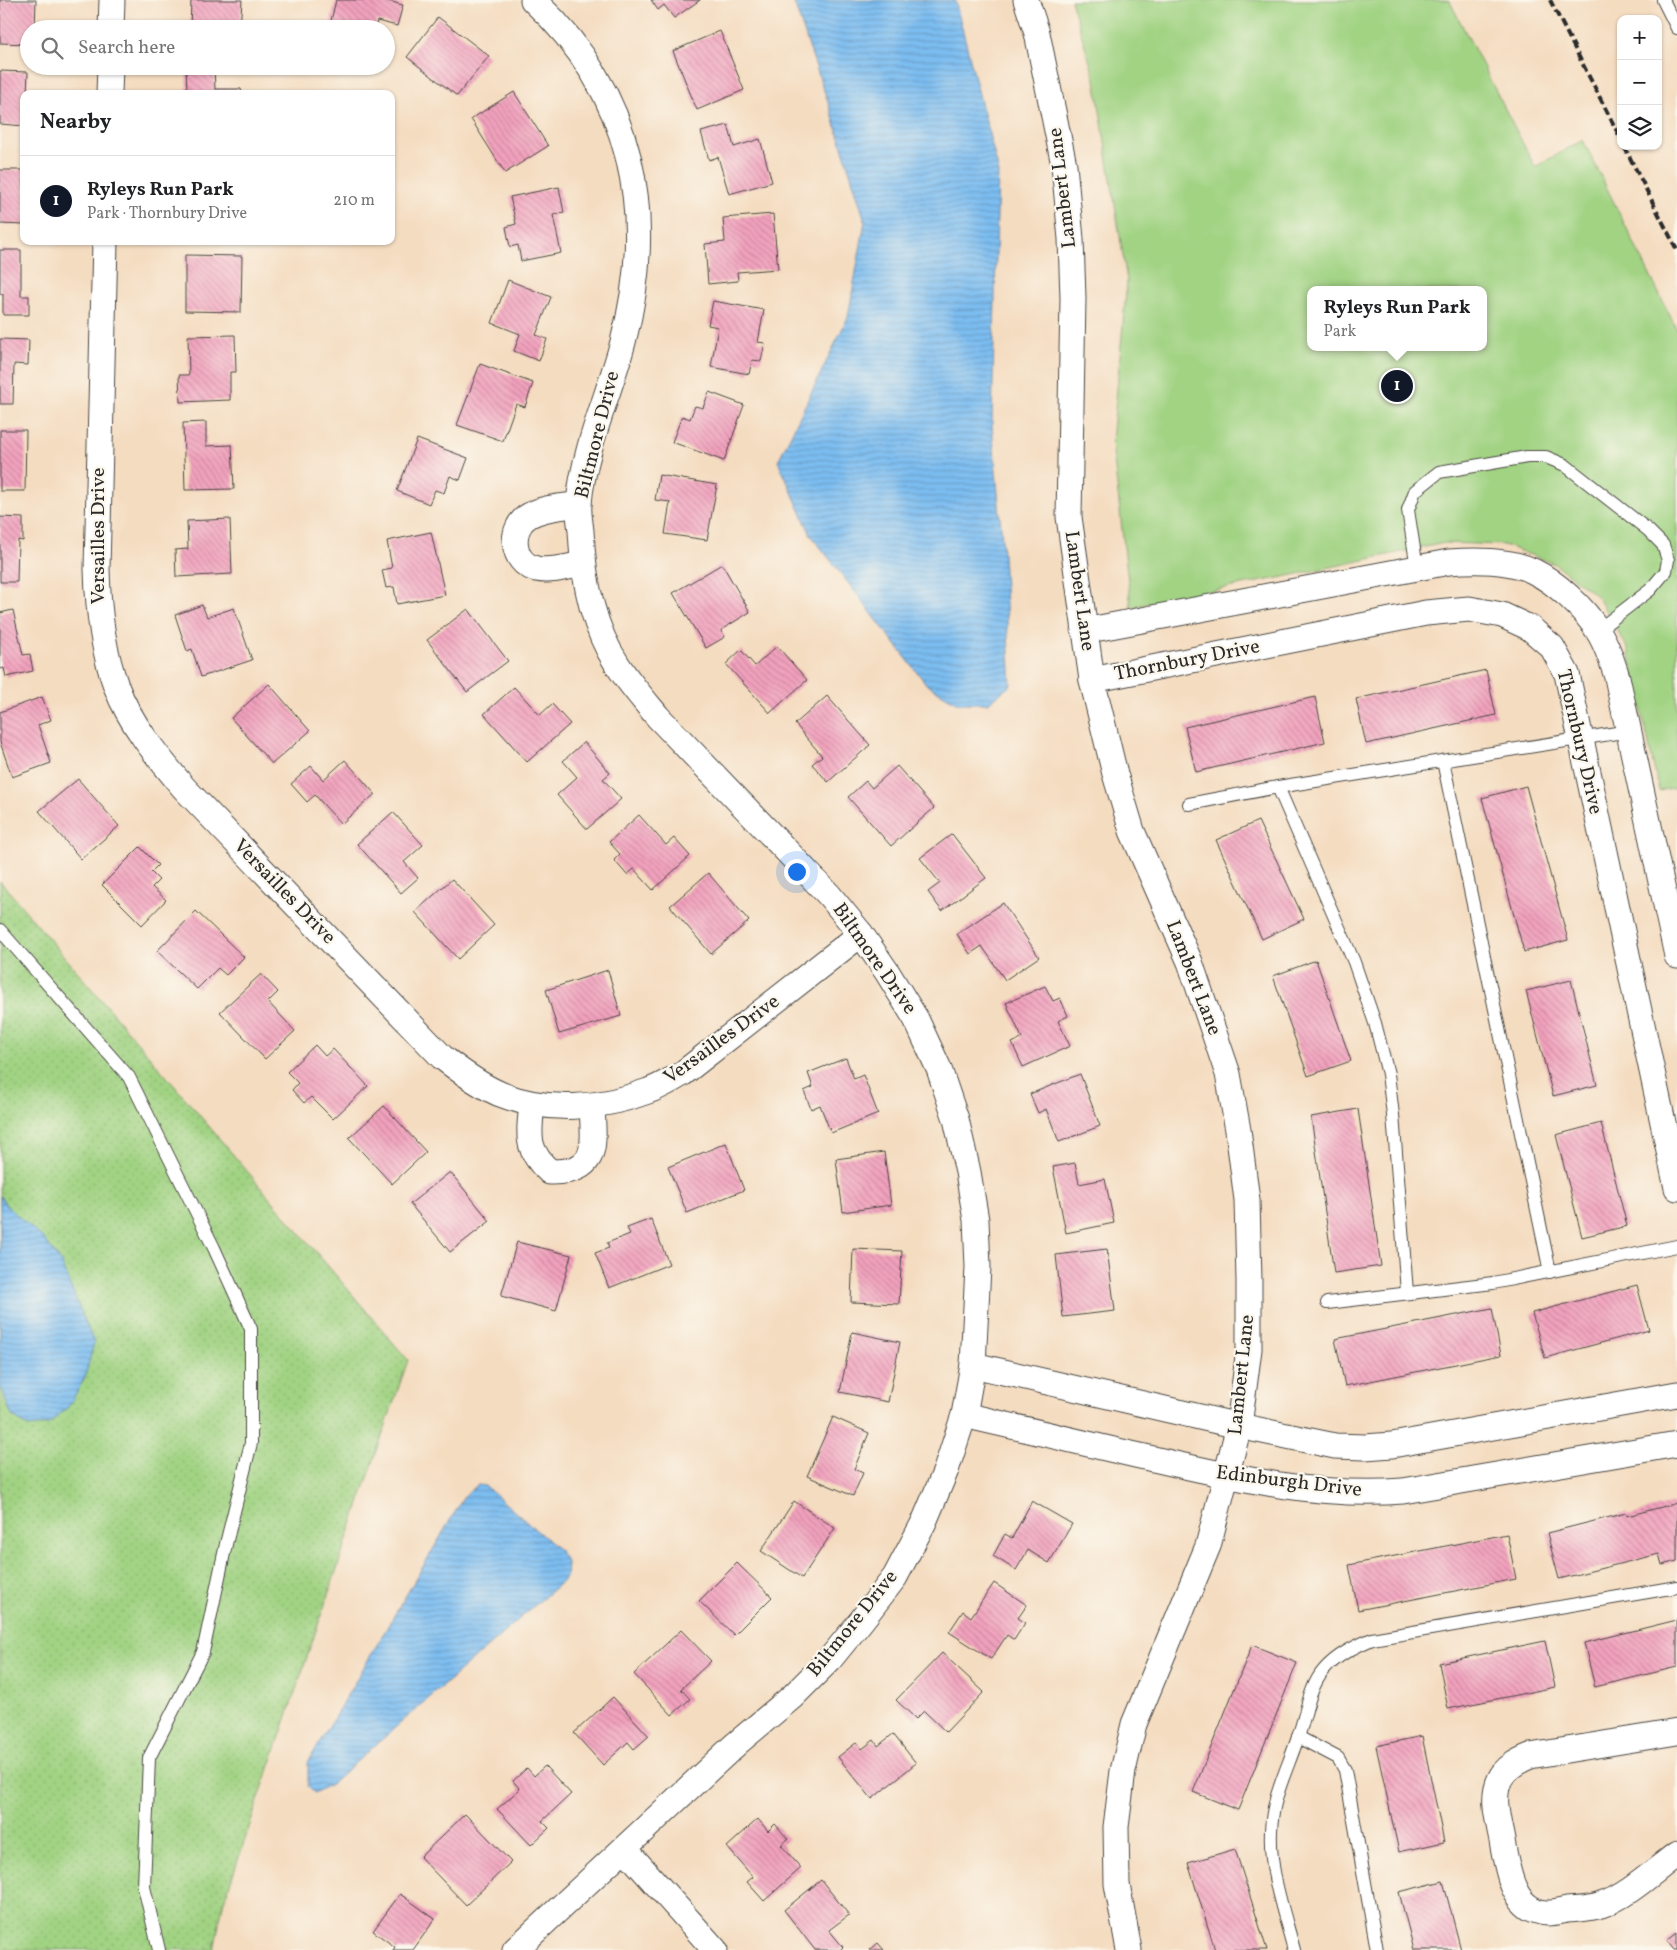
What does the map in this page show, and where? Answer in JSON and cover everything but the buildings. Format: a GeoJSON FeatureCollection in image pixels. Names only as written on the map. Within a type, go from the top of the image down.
{"type":"FeatureCollection","features":[{"type":"Feature","properties":{"kind":"street"},"geometry":{"type":"LineString","coordinates":[[111,20],[112,0]]}},
{"type":"Feature","properties":{"kind":"street","name":"Biltmore Drive"},"geometry":{"type":"LineString","coordinates":[[515,1950],[736,1744],[792,1697],[830,1659],[895,1577],[924,1522],[946,1470],[964,1415],[973,1366],[978,1267],[976,1220],[956,1119],[939,1069],[916,1019],[861,934],[829,895],[658,716],[635,689],[616,663],[589,598],[582,564],[579,504],[597,425],[623,343],[633,299],[638,262],[639,221],[634,177],[620,132],[604,93],[577,49],[533,0]]}},
{"type":"Feature","properties":{"kind":"street","name":"Lambert Lane"},"geometry":{"type":"LineString","coordinates":[[1026,0],[1037,33],[1064,165],[1071,239],[1073,298],[1069,517],[1092,680],[1115,774],[1132,831],[1190,962],[1228,1074],[1238,1130],[1246,1200],[1249,1272],[1248,1349],[1239,1426],[1208,1546],[1134,1724],[1123,1770],[1116,1826],[1117,1884],[1129,1950]]}},
{"type":"Feature","properties":{"kind":"street"},"geometry":{"type":"LineString","coordinates":[[109,90],[110,75]]}},
{"type":"Feature","properties":{"kind":"street","name":"Versailles Drive"},"geometry":{"type":"LineString","coordinates":[[105,245],[96,569],[98,607],[104,647],[116,687],[133,720],[155,754],[184,788],[442,1058],[471,1079],[500,1094],[532,1104],[592,1107],[621,1100],[650,1091],[682,1074],[861,934]]}},
{"type":"Feature","properties":{"kind":"street"},"geometry":{"type":"LineString","coordinates":[[579,504],[539,511],[528,516],[517,526],[514,536],[515,547],[522,561],[534,568],[547,570],[582,564]]}},
{"type":"Feature","properties":{"kind":"street"},"geometry":{"type":"LineString","coordinates":[[1084,631],[1450,562],[1478,560],[1532,571],[1557,587],[1580,608],[1598,630],[1618,677],[1677,956]]}},
{"type":"Feature","properties":{"kind":"street","name":"Thornbury Drive"},"geometry":{"type":"LineString","coordinates":[[1092,680],[1426,613],[1469,609],[1502,615],[1530,628],[1552,647],[1567,674],[1677,1188]]}},
{"type":"Feature","properties":{"kind":"street"},"geometry":{"type":"LineString","coordinates":[[532,1104],[529,1138],[533,1153],[539,1163],[550,1172],[566,1172],[580,1168],[588,1158],[594,1145],[592,1107]]}},
{"type":"Feature","properties":{"kind":"street","name":"Edinburgh Drive"},"geometry":{"type":"LineString","coordinates":[[973,1366],[1335,1446],[1383,1445],[1677,1394]]}},
{"type":"Feature","properties":{"kind":"street","name":"Edinburgh Drive"},"geometry":{"type":"LineString","coordinates":[[964,1415],[1227,1476],[1342,1492],[1374,1493],[1403,1490],[1677,1444]]}},
{"type":"Feature","properties":{"kind":"street"},"geometry":{"type":"LineString","coordinates":[[1677,1732],[1530,1756],[1519,1760],[1508,1768],[1500,1779],[1496,1802],[1508,1877],[1515,1891],[1525,1904],[1535,1910],[1548,1913],[1600,1906],[1626,1892],[1677,1854]]}},
{"type":"Feature","properties":{"kind":"street"},"geometry":{"type":"LineString","coordinates":[[625,1849],[716,1950]]}},
{"type":"Feature","properties":{"kind":"lane"},"geometry":{"type":"LineString","coordinates":[[1663,0],[1677,28]]}},
{"type":"Feature","properties":{"kind":"lane"},"geometry":{"type":"LineString","coordinates":[[1417,568],[1408,510],[1414,491],[1439,472],[1527,456],[1546,457],[1564,465],[1648,530],[1662,545],[1668,560],[1666,571],[1650,590],[1598,630]]}},
{"type":"Feature","properties":{"kind":"lane"},"geometry":{"type":"LineString","coordinates":[[1189,804],[1278,787],[1628,731]]}},
{"type":"Feature","properties":{"kind":"lane"},"geometry":{"type":"LineString","coordinates":[[1443,761],[1550,1272]]}},
{"type":"Feature","properties":{"kind":"lane"},"geometry":{"type":"LineString","coordinates":[[1278,787],[1354,962],[1375,1023],[1388,1074],[1393,1115],[1407,1292]]}},
{"type":"Feature","properties":{"kind":"lane"},"geometry":{"type":"LineString","coordinates":[[0,930],[129,1077],[214,1248],[251,1329],[251,1443],[226,1544],[203,1652],[149,1758],[144,1887],[159,1950]]}},
{"type":"Feature","properties":{"kind":"lane"},"geometry":{"type":"LineString","coordinates":[[1327,1303],[1493,1283],[1677,1246]]}},
{"type":"Feature","properties":{"kind":"lane"},"geometry":{"type":"LineString","coordinates":[[1294,1950],[1273,1867],[1271,1831],[1275,1798],[1315,1685],[1324,1670],[1349,1649],[1372,1639],[1677,1587]]}},
{"type":"Feature","properties":{"kind":"lane"},"geometry":{"type":"LineString","coordinates":[[1298,1737],[1338,1758],[1345,1770],[1377,1950]]}},
{"type":"Feature","properties":{"kind":"green space"},"geometry":{"type":"Polygon","coordinates":[[[1071,0],[1449,0],[1535,167],[1583,140],[1677,330],[1677,787],[1659,791],[1628,649],[1597,596],[1555,564],[1504,545],[1444,543],[1131,607],[1112,442],[1127,281],[1095,79],[1071,0]]]}},
{"type":"Feature","properties":{"kind":"green space"},"geometry":{"type":"Polygon","coordinates":[[[0,881],[408,1360],[223,1904],[214,1950],[0,1950],[0,881]]]}},
{"type":"Feature","properties":{"kind":"water"},"geometry":{"type":"Polygon","coordinates":[[[793,0],[955,0],[998,169],[992,425],[1002,539],[1011,685],[988,703],[958,703],[927,685],[811,535],[778,461],[848,317],[865,221],[833,117],[793,0]]]}},
{"type":"Feature","properties":{"kind":"water"},"geometry":{"type":"Polygon","coordinates":[[[0,1196],[7,1206],[44,1239],[60,1261],[94,1343],[85,1377],[69,1406],[49,1424],[29,1427],[12,1416],[0,1386],[0,1196]]]}},
{"type":"Feature","properties":{"kind":"water"},"geometry":{"type":"Polygon","coordinates":[[[478,1485],[485,1486],[558,1549],[567,1562],[566,1578],[331,1784],[314,1793],[308,1787],[308,1762],[465,1495],[478,1485]]]}},
{"type":"Feature","properties":{"kind":"railway"},"geometry":{"type":"LineString","coordinates":[[1550,0],[1617,131]]}},
{"type":"Feature","properties":{"kind":"railway"},"geometry":{"type":"LineString","coordinates":[[1626,150],[1677,250]]}},
{"type":"Feature","properties":{"kind":"place","name":"Ryleys Run Park"},"geometry":{"type":"Point","coordinates":[1397,386]}}]}
